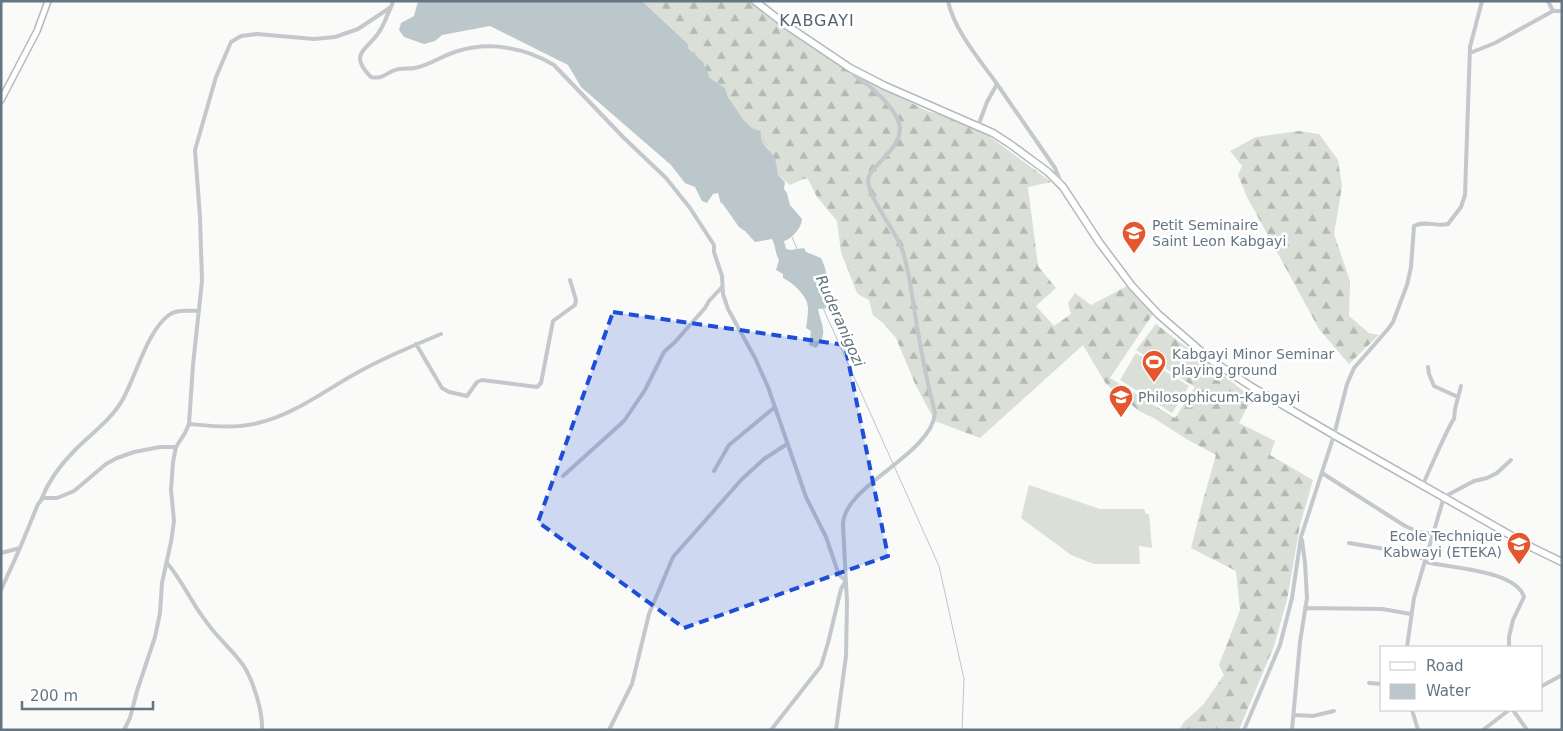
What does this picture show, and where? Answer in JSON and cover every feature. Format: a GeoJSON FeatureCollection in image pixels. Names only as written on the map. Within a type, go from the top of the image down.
{"type":"FeatureCollection","features":[{"type":"Feature","properties":{"kind":"highway"},"geometry":{"type":"LineString","coordinates":[[754,1],[850,68],[902,94],[978,126],[1010,144],[1048,172],[1062,188],[1132,286],[1158,314],[1212,360],[1252,387],[1334,435],[1533,548],[1562,562]]}},
{"type":"Feature","properties":{"kind":"street"},"geometry":{"type":"LineString","coordinates":[[1,100],[38,31],[48,1]]}},
{"type":"Feature","properties":{"kind":"street"},"geometry":{"type":"LineString","coordinates":[[393,1],[380,32],[360,54],[361,63],[371,78],[378,79],[399,69],[415,68],[457,51],[472,48],[506,46],[546,61],[554,66],[655,167],[690,208],[714,245],[728,310],[755,358],[775,407],[806,497],[826,537],[839,575],[845,580]]}},
{"type":"Feature","properties":{"kind":"street"},"geometry":{"type":"LineString","coordinates":[[948,1],[951,14],[961,31],[1055,168],[1062,188]]}},
{"type":"Feature","properties":{"kind":"street"},"geometry":{"type":"LineString","coordinates":[[1244,730],[1280,645],[1292,598],[1301,537],[1334,435],[1347,384],[1354,368],[1388,329],[1398,310],[1411,267],[1414,226],[1425,223],[1443,226],[1448,224],[1463,202],[1471,41],[1482,1]]}},
{"type":"Feature","properties":{"kind":"street"},"geometry":{"type":"LineString","coordinates":[[1548,1],[1553,11]]}},
{"type":"Feature","properties":{"kind":"street"},"geometry":{"type":"LineString","coordinates":[[124,730],[130,718],[137,691],[153,647],[160,613],[162,583],[174,521],[171,479],[176,447],[189,424],[202,268],[195,150],[216,77],[231,42],[241,36],[248,34],[314,39],[336,37],[358,29],[391,7]]}},
{"type":"Feature","properties":{"kind":"street"},"geometry":{"type":"LineString","coordinates":[[1470,53],[1495,43],[1553,11],[1562,11]]}},
{"type":"Feature","properties":{"kind":"street"},"geometry":{"type":"LineString","coordinates":[[836,730],[846,656],[847,607],[844,515],[853,502],[921,441],[934,420],[935,413],[903,252],[893,230],[879,207],[869,186],[868,179],[871,171],[883,160],[898,138],[899,125],[886,103],[856,77],[850,68]]}},
{"type":"Feature","properties":{"kind":"street"},"geometry":{"type":"LineString","coordinates":[[978,126],[987,102],[997,84]]}},
{"type":"Feature","properties":{"kind":"street"},"geometry":{"type":"LineString","coordinates":[[416,344],[440,385],[449,392],[467,396],[477,382],[482,380],[540,386],[552,321],[575,306],[576,300],[570,280]]}},
{"type":"Feature","properties":{"kind":"street"},"geometry":{"type":"LineString","coordinates":[[563,476],[624,421],[645,390],[664,352],[722,287]]}},
{"type":"Feature","properties":{"kind":"street"},"geometry":{"type":"LineString","coordinates":[[1,590],[47,486],[73,452],[122,401],[140,358],[159,325],[169,315],[177,312],[199,311]]}},
{"type":"Feature","properties":{"kind":"street"},"geometry":{"type":"LineString","coordinates":[[189,424],[223,427],[257,424],[267,421],[323,394],[363,369],[441,334]]}},
{"type":"Feature","properties":{"kind":"street"},"geometry":{"type":"LineString","coordinates":[[1428,368],[1434,386],[1458,397]]}},
{"type":"Feature","properties":{"kind":"street"},"geometry":{"type":"LineString","coordinates":[[1422,485],[1454,419],[1454,409],[1461,386]]}},
{"type":"Feature","properties":{"kind":"street"},"geometry":{"type":"LineString","coordinates":[[714,471],[729,445],[775,407]]}},
{"type":"Feature","properties":{"kind":"street"},"geometry":{"type":"LineString","coordinates":[[609,730],[632,684],[649,614],[672,557],[742,479],[764,459],[787,444]]}},
{"type":"Feature","properties":{"kind":"street"},"geometry":{"type":"LineString","coordinates":[[41,500],[47,497],[63,497],[74,492],[106,464],[117,458],[134,452],[160,447],[176,447]]}},
{"type":"Feature","properties":{"kind":"street"},"geometry":{"type":"LineString","coordinates":[[1407,646],[1416,593],[1444,496],[1474,481],[1497,473],[1511,460]]}},
{"type":"Feature","properties":{"kind":"street"},"geometry":{"type":"LineString","coordinates":[[1322,473],[1405,526],[1419,532],[1433,534]]}},
{"type":"Feature","properties":{"kind":"street"},"geometry":{"type":"LineString","coordinates":[[1292,730],[1307,579],[1301,537]]}},
{"type":"Feature","properties":{"kind":"street"},"geometry":{"type":"LineString","coordinates":[[1349,543],[1385,549],[1487,573],[1507,580],[1519,589],[1524,597],[1513,620],[1509,646]]}},
{"type":"Feature","properties":{"kind":"street"},"geometry":{"type":"LineString","coordinates":[[1,553],[12,552],[20,548]]}},
{"type":"Feature","properties":{"kind":"street"},"geometry":{"type":"LineString","coordinates":[[167,563],[175,572],[206,622],[242,662],[260,706],[262,730]]}},
{"type":"Feature","properties":{"kind":"street"},"geometry":{"type":"LineString","coordinates":[[771,730],[821,666],[845,580]]}},
{"type":"Feature","properties":{"kind":"street"},"geometry":{"type":"LineString","coordinates":[[1305,608],[1382,609],[1411,614]]}},
{"type":"Feature","properties":{"kind":"street"},"geometry":{"type":"LineString","coordinates":[[1543,685],[1562,675]]}},
{"type":"Feature","properties":{"kind":"street"},"geometry":{"type":"LineString","coordinates":[[1369,683],[1380,684]]}},
{"type":"Feature","properties":{"kind":"street"},"geometry":{"type":"LineString","coordinates":[[1294,715],[1313,716],[1334,711]]}},
{"type":"Feature","properties":{"kind":"street"},"geometry":{"type":"LineString","coordinates":[[1412,711],[1418,730]]}},
{"type":"Feature","properties":{"kind":"street"},"geometry":{"type":"LineString","coordinates":[[1483,730],[1509,711]]}},
{"type":"Feature","properties":{"kind":"street"},"geometry":{"type":"LineString","coordinates":[[1514,711],[1527,730]]}},
{"type":"Feature","properties":{"kind":"highlighted area"},"geometry":{"type":"Polygon","coordinates":[[[613,312],[845,345],[888,556],[684,628],[538,522],[613,312]]]}},
{"type":"Feature","properties":{"kind":"green space"},"geometry":{"type":"Polygon","coordinates":[[[642,1],[762,1],[847,70],[927,111],[970,122],[1051,182],[1028,187],[1038,266],[1056,288],[1036,306],[1054,326],[1071,314],[1068,303],[1075,293],[1091,305],[1127,286],[1153,314],[1110,378],[1175,418],[1195,387],[1136,350],[1156,324],[1252,398],[1239,423],[1275,441],[1270,455],[1313,480],[1300,525],[1287,600],[1274,646],[1239,730],[1179,730],[1184,722],[1203,705],[1224,675],[1219,665],[1240,610],[1236,571],[1191,548],[1216,455],[1139,411],[1106,384],[1083,345],[980,438],[935,421],[916,386],[896,338],[873,315],[869,300],[857,293],[841,252],[837,221],[817,197],[808,179],[803,179],[790,185],[778,175],[776,162],[761,138],[761,131],[752,128],[743,119],[728,97],[725,88],[710,78],[699,58],[688,48],[688,44],[642,1]]]}},
{"type":"Feature","properties":{"kind":"green space"},"geometry":{"type":"Polygon","coordinates":[[[1299,131],[1319,134],[1338,160],[1342,186],[1334,234],[1350,281],[1349,316],[1369,333],[1379,335],[1349,364],[1319,329],[1247,197],[1238,175],[1242,166],[1230,151],[1256,137],[1299,131]]]}},
{"type":"Feature","properties":{"kind":"green space","name":"Kabgayi Minor Seminar playing ground"},"geometry":{"type":"Polygon","coordinates":[[[1136,353],[1189,386],[1172,413],[1120,380],[1136,353]]]}},
{"type":"Feature","properties":{"kind":"green space"},"geometry":{"type":"Polygon","coordinates":[[[1029,485],[1100,509],[1144,509],[1146,514],[1149,514],[1152,548],[1139,546],[1140,564],[1094,564],[1071,555],[1021,518],[1029,485]]]}},
{"type":"Feature","properties":{"kind":"water"},"geometry":{"type":"Polygon","coordinates":[[[418,1],[642,1],[688,44],[688,48],[703,62],[710,78],[725,88],[728,97],[743,119],[752,128],[761,131],[763,143],[775,159],[778,175],[785,182],[784,189],[790,205],[802,219],[796,232],[784,241],[786,249],[804,248],[806,252],[821,258],[825,268],[832,301],[829,308],[818,309],[823,333],[820,343],[816,348],[809,345],[811,331],[806,328],[808,308],[806,299],[799,290],[783,278],[783,274],[776,270],[779,260],[772,239],[755,242],[739,227],[721,204],[718,193],[713,194],[707,203],[702,201],[695,187],[685,183],[671,165],[581,87],[568,65],[490,26],[442,35],[435,41],[424,44],[404,37],[399,30],[401,23],[414,16],[418,1]]]}},
{"type":"Feature","properties":{"kind":"waterway","name":"Ruderanigozi"},"geometry":{"type":"LineString","coordinates":[[792,237],[797,249]]}},
{"type":"Feature","properties":{"kind":"waterway","name":"Ruderanigozi"},"geometry":{"type":"LineString","coordinates":[[823,308],[939,566],[964,679],[962,730]]}},
{"type":"Feature","properties":{"kind":"place","name":"Petit Seminaire Saint Leon Kabgayi"},"geometry":{"type":"Point","coordinates":[1134,254]}},
{"type":"Feature","properties":{"kind":"place","name":"Kabgayi Minor Seminar playing ground"},"geometry":{"type":"Point","coordinates":[1154,383]}},
{"type":"Feature","properties":{"kind":"place","name":"Philosophicum-Kabgayi"},"geometry":{"type":"Point","coordinates":[1121,418]}},
{"type":"Feature","properties":{"kind":"place","name":"Ecole Technique Kabwayi (ETEKA)"},"geometry":{"type":"Point","coordinates":[1519,565]}},
{"type":"Feature","properties":{"kind":"district","name":"KABGAYI"},"geometry":{"type":"Point","coordinates":[817,20]}}]}
